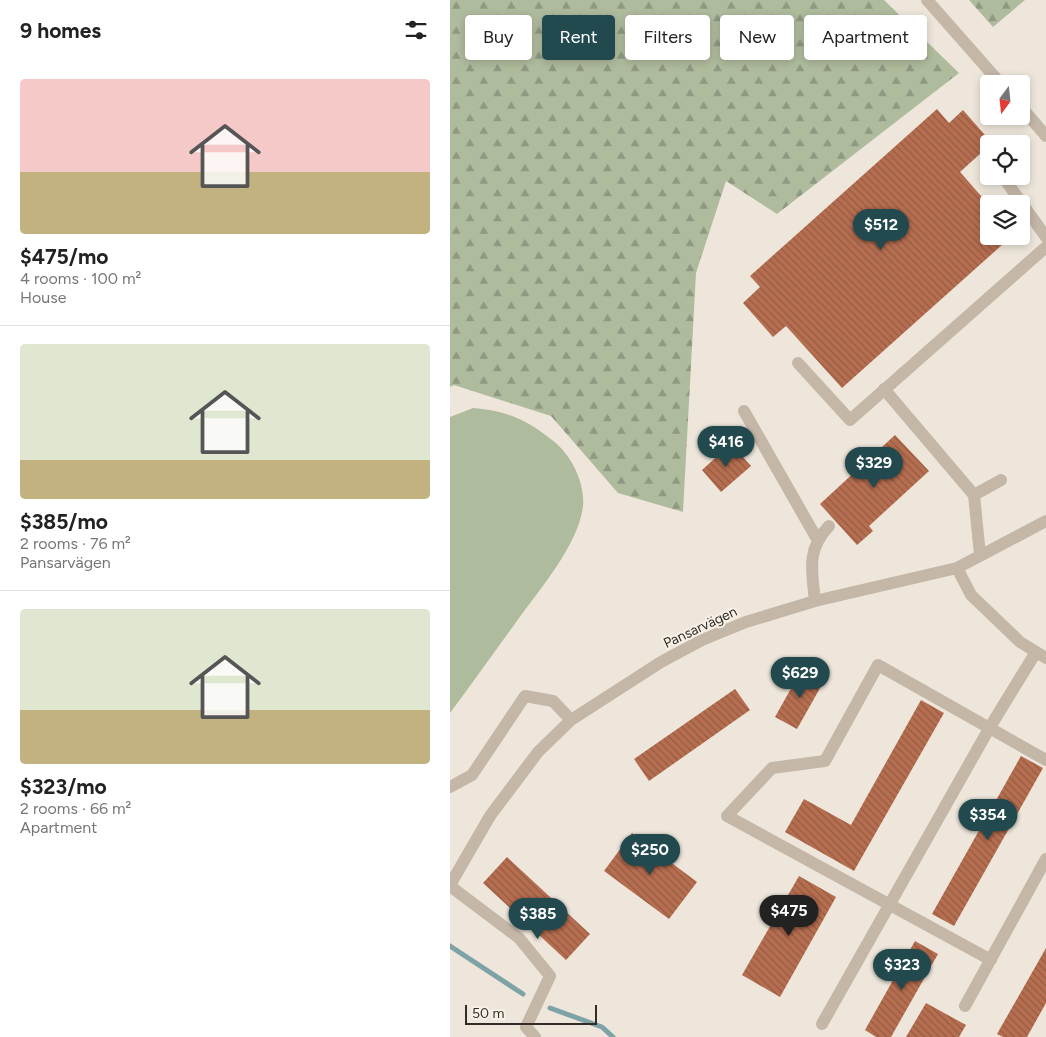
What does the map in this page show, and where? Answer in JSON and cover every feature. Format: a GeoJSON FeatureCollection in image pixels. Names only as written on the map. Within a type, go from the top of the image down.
{"type":"FeatureCollection","features":[{"type":"Feature","properties":{"kind":"street"},"geometry":{"type":"LineString","coordinates":[[927,0],[992,75]]}},
{"type":"Feature","properties":{"kind":"street"},"geometry":{"type":"LineString","coordinates":[[1030,116],[1045,131]]}},
{"type":"Feature","properties":{"kind":"street"},"geometry":{"type":"LineString","coordinates":[[1009,185],[1046,237]]}},
{"type":"Feature","properties":{"kind":"street"},"geometry":{"type":"LineString","coordinates":[[798,363],[850,420],[1046,247]]}},
{"type":"Feature","properties":{"kind":"street"},"geometry":{"type":"LineString","coordinates":[[884,390],[974,495],[980,555]]}},
{"type":"Feature","properties":{"kind":"street"},"geometry":{"type":"LineString","coordinates":[[744,411],[816,539]]}},
{"type":"Feature","properties":{"kind":"street"},"geometry":{"type":"LineString","coordinates":[[974,495],[1001,480]]}},
{"type":"Feature","properties":{"kind":"street","name":"Pansarvägen"},"geometry":{"type":"LineString","coordinates":[[450,886],[490,816],[538,752],[571,720],[661,662],[702,640],[746,622],[815,601],[957,568],[1046,521]]}},
{"type":"Feature","properties":{"kind":"street"},"geometry":{"type":"LineString","coordinates":[[815,601],[812,558],[816,539],[829,526]]}},
{"type":"Feature","properties":{"kind":"street"},"geometry":{"type":"LineString","coordinates":[[822,1024],[990,727],[1041,655],[1020,642],[971,595],[957,568]]}},
{"type":"Feature","properties":{"kind":"street"},"geometry":{"type":"LineString","coordinates":[[991,960],[728,816],[772,768],[825,761],[878,665],[1046,760]]}},
{"type":"Feature","properties":{"kind":"street"},"geometry":{"type":"LineString","coordinates":[[450,787],[472,775],[525,696],[553,701],[571,720]]}},
{"type":"Feature","properties":{"kind":"street"},"geometry":{"type":"LineString","coordinates":[[965,1006],[1046,859]]}},
{"type":"Feature","properties":{"kind":"street"},"geometry":{"type":"LineString","coordinates":[[450,886],[519,938],[550,976],[526,1027],[535,1037]]}},
{"type":"Feature","properties":{"kind":"green space"},"geometry":{"type":"Polygon","coordinates":[[[450,0],[884,0],[899,15],[804,15],[804,60],[927,60],[927,42],[959,73],[777,214],[726,181],[696,273],[683,512],[618,493],[551,416],[454,385],[450,387],[450,0]]]}},
{"type":"Feature","properties":{"kind":"green space"},"geometry":{"type":"Polygon","coordinates":[[[969,0],[1025,0],[993,27],[969,0]]]}},
{"type":"Feature","properties":{"kind":"green space"},"geometry":{"type":"Polygon","coordinates":[[[473,408],[495,411],[515,417],[534,427],[559,446],[571,461],[579,478],[582,488],[583,506],[574,535],[558,565],[450,713],[450,417],[473,408]]]}},
{"type":"Feature","properties":{"kind":"building"},"geometry":{"type":"Polygon","coordinates":[[[937,109],[949,123],[963,110],[985,135],[980,135],[980,154],[960,172],[980,195],[980,245],[1002,245],[842,388],[786,326],[773,337],[743,303],[760,287],[750,276],[937,109]]]}},
{"type":"Feature","properties":{"kind":"building"},"geometry":{"type":"Polygon","coordinates":[[[895,435],[929,471],[869,526],[873,531],[857,545],[820,504],[895,435]]]}},
{"type":"Feature","properties":{"kind":"building"},"geometry":{"type":"Polygon","coordinates":[[[731,444],[751,466],[721,492],[702,470],[731,444]]]}},
{"type":"Feature","properties":{"kind":"building"},"geometry":{"type":"Polygon","coordinates":[[[802,669],[824,681],[797,729],[775,717],[802,669]]]}},
{"type":"Feature","properties":{"kind":"building"},"geometry":{"type":"Polygon","coordinates":[[[735,689],[750,710],[649,781],[634,759],[735,689]]]}},
{"type":"Feature","properties":{"kind":"building"},"geometry":{"type":"Polygon","coordinates":[[[921,700],[944,713],[854,871],[785,832],[804,799],[851,825],[921,700]]]}},
{"type":"Feature","properties":{"kind":"building"},"geometry":{"type":"Polygon","coordinates":[[[1021,756],[1043,768],[954,926],[932,914],[1021,756]]]}},
{"type":"Feature","properties":{"kind":"building"},"geometry":{"type":"Polygon","coordinates":[[[632,833],[697,882],[669,919],[604,871],[632,833]]]}},
{"type":"Feature","properties":{"kind":"building"},"geometry":{"type":"Polygon","coordinates":[[[507,857],[590,934],[566,960],[483,883],[507,857]]]}},
{"type":"Feature","properties":{"kind":"building"},"geometry":{"type":"Polygon","coordinates":[[[799,876],[836,897],[780,997],[742,975],[799,876]]]}},
{"type":"Feature","properties":{"kind":"building"},"geometry":{"type":"Polygon","coordinates":[[[915,941],[938,954],[891,1037],[876,1037],[865,1030],[915,941]]]}},
{"type":"Feature","properties":{"kind":"building"},"geometry":{"type":"Polygon","coordinates":[[[1046,948],[1046,1003],[1027,1037],[1003,1037],[997,1034],[1046,948]]]}},
{"type":"Feature","properties":{"kind":"building"},"geometry":{"type":"Polygon","coordinates":[[[926,1003],[966,1025],[959,1037],[906,1037],[926,1003]]]}},
{"type":"Feature","properties":{"kind":"waterway"},"geometry":{"type":"LineString","coordinates":[[450,946],[523,994]]}},
{"type":"Feature","properties":{"kind":"waterway"},"geometry":{"type":"LineString","coordinates":[[550,1008],[602,1027],[613,1037]]}}]}
